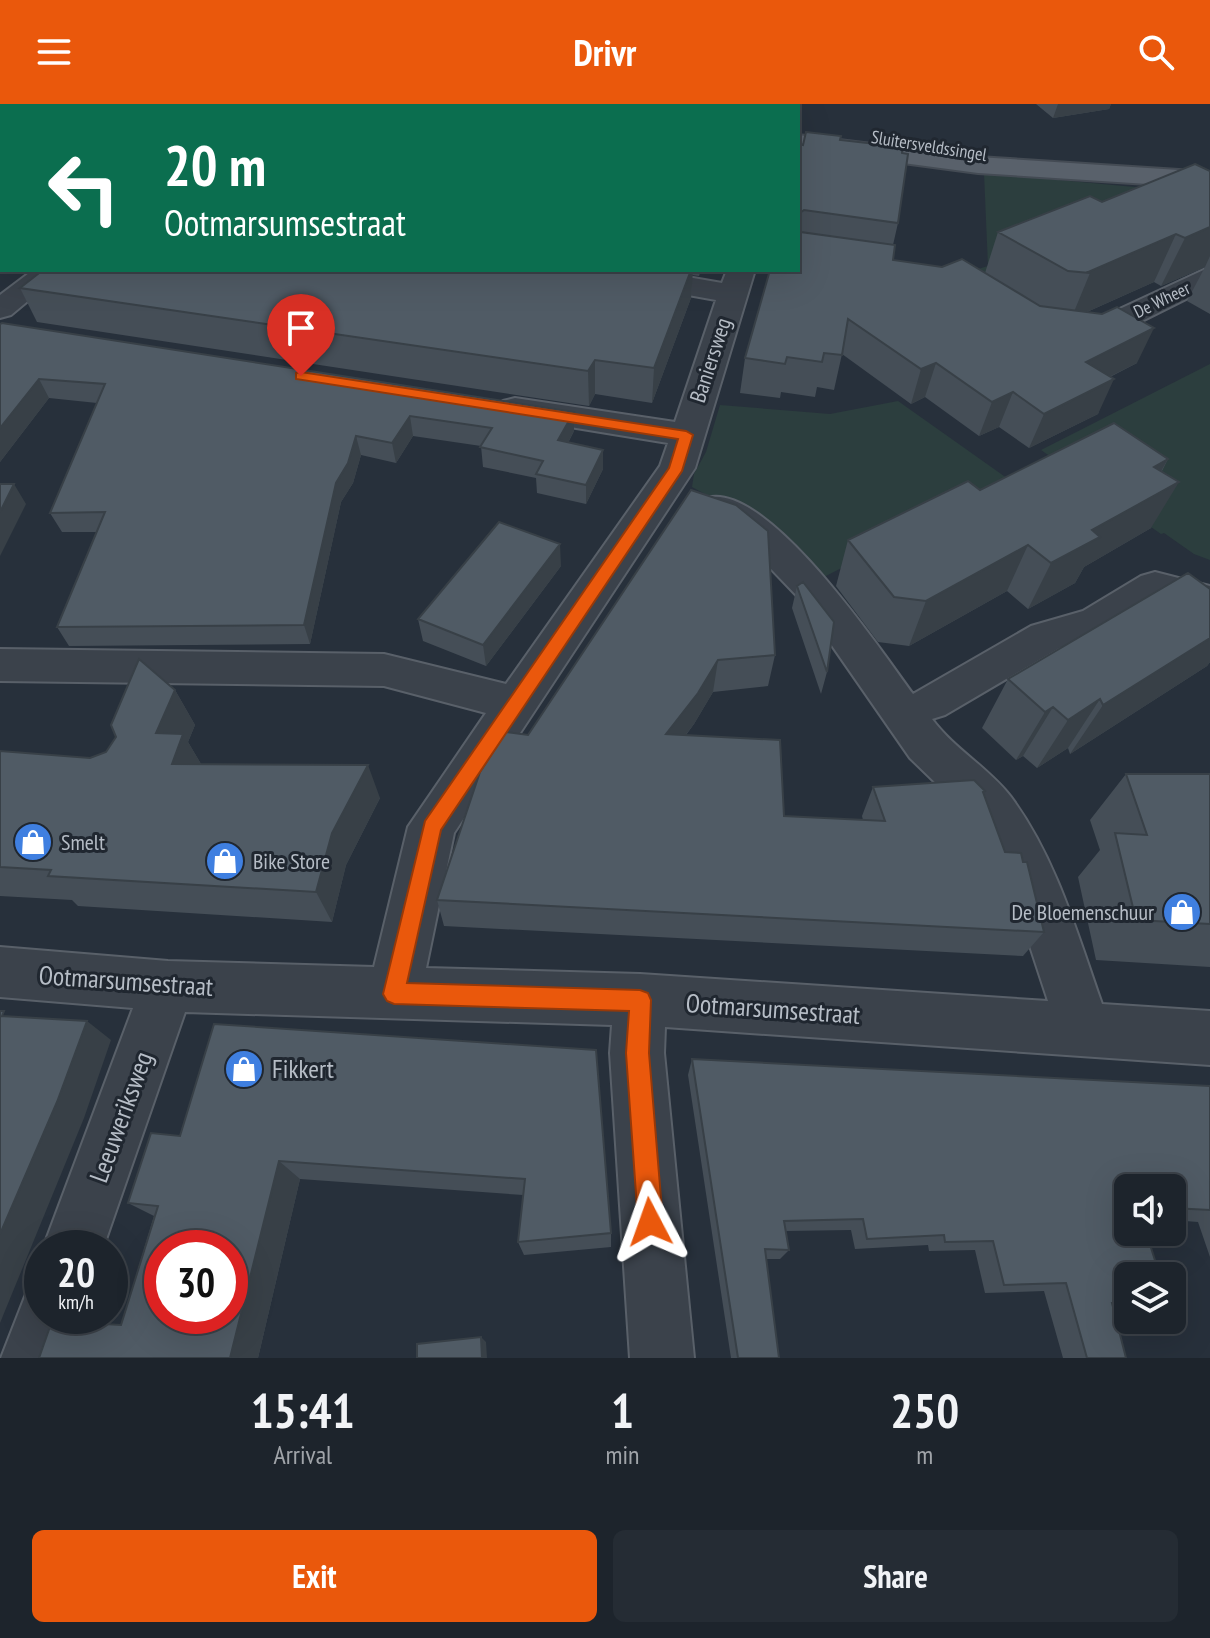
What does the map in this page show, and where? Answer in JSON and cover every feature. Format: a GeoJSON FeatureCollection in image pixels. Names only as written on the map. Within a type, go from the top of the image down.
{"type":"FeatureCollection","features":[{"type":"Feature","properties":{"kind":"main road","name":"Sluitersveldssingel"},"geometry":{"type":"LineString","coordinates":[[800,125],[1059,168]]}},
{"type":"Feature","properties":{"kind":"main road","name":"Sluitersveldssingel"},"geometry":{"type":"LineString","coordinates":[[800,142],[978,165],[1210,180]]}},
{"type":"Feature","properties":{"kind":"street"},"geometry":{"type":"LineString","coordinates":[[5,322],[49,272]]}},
{"type":"Feature","properties":{"kind":"street"},"geometry":{"type":"LineString","coordinates":[[622,272],[736,282]]}},
{"type":"Feature","properties":{"kind":"street","name":"De Wheer"},"geometry":{"type":"LineString","coordinates":[[1050,332],[1087,336],[1210,276]]}},
{"type":"Feature","properties":{"kind":"street","name":"Baniersweg"},"geometry":{"type":"LineString","coordinates":[[394,994],[432,827],[677,468],[736,282]]}},
{"type":"Feature","properties":{"kind":"street"},"geometry":{"type":"LineString","coordinates":[[482,403],[686,435]]}},
{"type":"Feature","properties":{"kind":"street"},"geometry":{"type":"LineString","coordinates":[[664,486],[718,506],[765,540],[813,588],[926,745],[993,809],[1029,869],[1085,1030]]}},
{"type":"Feature","properties":{"kind":"street"},"geometry":{"type":"LineString","coordinates":[[930,703],[1045,637],[1096,622],[1155,586],[1210,601]]}},
{"type":"Feature","properties":{"kind":"street"},"geometry":{"type":"LineString","coordinates":[[0,665],[384,670],[517,704]]}},
{"type":"Feature","properties":{"kind":"street","name":"Ootmarsumsestraat"},"geometry":{"type":"LineString","coordinates":[[0,972],[168,986],[640,1000],[1210,1038]]}},
{"type":"Feature","properties":{"kind":"street","name":"Leeuweriksweg"},"geometry":{"type":"LineString","coordinates":[[80,1230],[168,986]]}},
{"type":"Feature","properties":{"kind":"street"},"geometry":{"type":"LineString","coordinates":[[640,1000],[637,1053],[662,1358]]}},
{"type":"Feature","properties":{"kind":"street"},"geometry":{"type":"LineString","coordinates":[[33,1358],[42,1334]]}},
{"type":"Feature","properties":{"kind":"shaded area"},"geometry":{"type":"Polygon","coordinates":[[[984,173],[1210,194],[973,278],[968,272],[988,266],[984,173]]]}},
{"type":"Feature","properties":{"kind":"shaded area"},"geometry":{"type":"Polygon","coordinates":[[[1210,364],[1210,560],[1161,534],[1041,450],[1210,364]]]}},
{"type":"Feature","properties":{"kind":"shaded area"},"geometry":{"type":"Polygon","coordinates":[[[898,401],[1011,481],[820,579],[731,508],[692,487],[720,405],[830,414],[898,401]]]}},
{"type":"Feature","properties":{"kind":"building"},"geometry":{"type":"Polygon","coordinates":[[[806,132],[841,136],[840,140],[902,147],[902,153],[908,154],[898,223],[804,210],[800,213],[800,144],[803,145],[806,132]]]}},
{"type":"Feature","properties":{"kind":"building"},"geometry":{"type":"Polygon","coordinates":[[[1195,164],[1210,171],[1210,227],[1185,238],[1176,234],[1090,273],[1068,271],[998,232],[1090,196],[1102,202],[1195,164]]]}},
{"type":"Feature","properties":{"kind":"building"},"geometry":{"type":"Polygon","coordinates":[[[800,213],[801,232],[895,245],[893,260],[942,267],[962,259],[1040,306],[1102,314],[1117,307],[1154,328],[1086,362],[1114,379],[1044,414],[1013,392],[992,402],[936,363],[921,369],[848,319],[842,355],[824,353],[822,362],[787,357],[785,364],[745,358],[769,272],[800,272],[800,213]]]}},
{"type":"Feature","properties":{"kind":"building"},"geometry":{"type":"Polygon","coordinates":[[[40,272],[690,272],[654,368],[595,360],[588,371],[20,288],[40,272]]]}},
{"type":"Feature","properties":{"kind":"building"},"geometry":{"type":"Polygon","coordinates":[[[2,323],[574,412],[558,440],[603,450],[586,485],[536,474],[543,461],[480,447],[492,428],[410,416],[392,443],[356,436],[348,463],[336,483],[304,625],[57,627],[105,512],[50,513],[105,384],[39,379],[0,428],[2,323]]]}},
{"type":"Feature","properties":{"kind":"building"},"geometry":{"type":"Polygon","coordinates":[[[1114,423],[1168,459],[1154,467],[1179,482],[1092,530],[1100,537],[1051,563],[1028,545],[926,601],[894,597],[848,540],[968,481],[980,490],[1114,423]]]}},
{"type":"Feature","properties":{"kind":"building"},"geometry":{"type":"Polygon","coordinates":[[[0,484],[14,484],[0,512],[0,484]]]}},
{"type":"Feature","properties":{"kind":"building"},"geometry":{"type":"Polygon","coordinates":[[[691,490],[736,505],[768,531],[775,655],[718,660],[698,693],[666,734],[780,740],[784,816],[885,821],[873,787],[974,780],[985,791],[1005,852],[1021,853],[1023,862],[1027,862],[1044,932],[437,900],[480,772],[506,732],[528,735],[691,490]]]}},
{"type":"Feature","properties":{"kind":"building"},"geometry":{"type":"Polygon","coordinates":[[[499,522],[560,544],[483,645],[418,619],[499,522]]]}},
{"type":"Feature","properties":{"kind":"building"},"geometry":{"type":"Polygon","coordinates":[[[1188,573],[1210,589],[1210,638],[1103,705],[1100,699],[1068,720],[1053,707],[1045,712],[1008,679],[1188,573]]]}},
{"type":"Feature","properties":{"kind":"building"},"geometry":{"type":"Polygon","coordinates":[[[803,582],[834,622],[827,672],[797,586],[803,582]]]}},
{"type":"Feature","properties":{"kind":"building"},"geometry":{"type":"Polygon","coordinates":[[[139,659],[175,690],[156,733],[183,734],[172,764],[368,765],[332,833],[316,892],[48,876],[51,870],[0,867],[0,751],[90,758],[106,752],[116,737],[111,725],[139,659]]]}},
{"type":"Feature","properties":{"kind":"building"},"geometry":{"type":"Polygon","coordinates":[[[1126,774],[1210,774],[1210,924],[1136,920],[1115,833],[1147,835],[1126,774]]]}},
{"type":"Feature","properties":{"kind":"building"},"geometry":{"type":"Polygon","coordinates":[[[0,1011],[4,1011],[2,1016],[87,1021],[57,1102],[0,1234],[0,1011]]]}},
{"type":"Feature","properties":{"kind":"building"},"geometry":{"type":"Polygon","coordinates":[[[214,1024],[596,1050],[611,1233],[518,1242],[525,1179],[279,1161],[248,1286],[248,1230],[151,1230],[158,1206],[128,1203],[151,1133],[180,1136],[214,1024]]]}},
{"type":"Feature","properties":{"kind":"building"},"geometry":{"type":"Polygon","coordinates":[[[692,1059],[1210,1086],[1210,1210],[1186,1209],[1186,1174],[1114,1174],[1114,1246],[1150,1246],[1156,1262],[1114,1262],[1114,1334],[1120,1334],[1126,1358],[1087,1358],[1066,1283],[1004,1285],[993,1241],[945,1242],[944,1235],[867,1239],[863,1219],[784,1221],[789,1250],[765,1249],[779,1358],[738,1358],[692,1059]]]}},
{"type":"Feature","properties":{"kind":"building"},"geometry":{"type":"Polygon","coordinates":[[[144,1251],[144,1334],[236,1334],[230,1358],[39,1358],[47,1334],[128,1334],[128,1302],[144,1251]]]}},
{"type":"Feature","properties":{"kind":"building"},"geometry":{"type":"Polygon","coordinates":[[[481,1337],[482,1358],[417,1358],[417,1344],[481,1337]]]}},
{"type":"Feature","properties":{"kind":"place","name":"Smelt"},"geometry":{"type":"Point","coordinates":[33,842]}},
{"type":"Feature","properties":{"kind":"place","name":"Bike Store"},"geometry":{"type":"Point","coordinates":[225,861]}},
{"type":"Feature","properties":{"kind":"place","name":"De Bloemenschuur"},"geometry":{"type":"Point","coordinates":[1182,912]}},
{"type":"Feature","properties":{"kind":"place","name":"Fikkert"},"geometry":{"type":"Point","coordinates":[244,1069]}},
{"type":"Feature","properties":{"kind":"route"},"geometry":{"type":"LineString","coordinates":[[301,376],[686,435],[677,468],[432,827],[394,994],[640,1000],[637,1053],[650,1222]]}}]}
